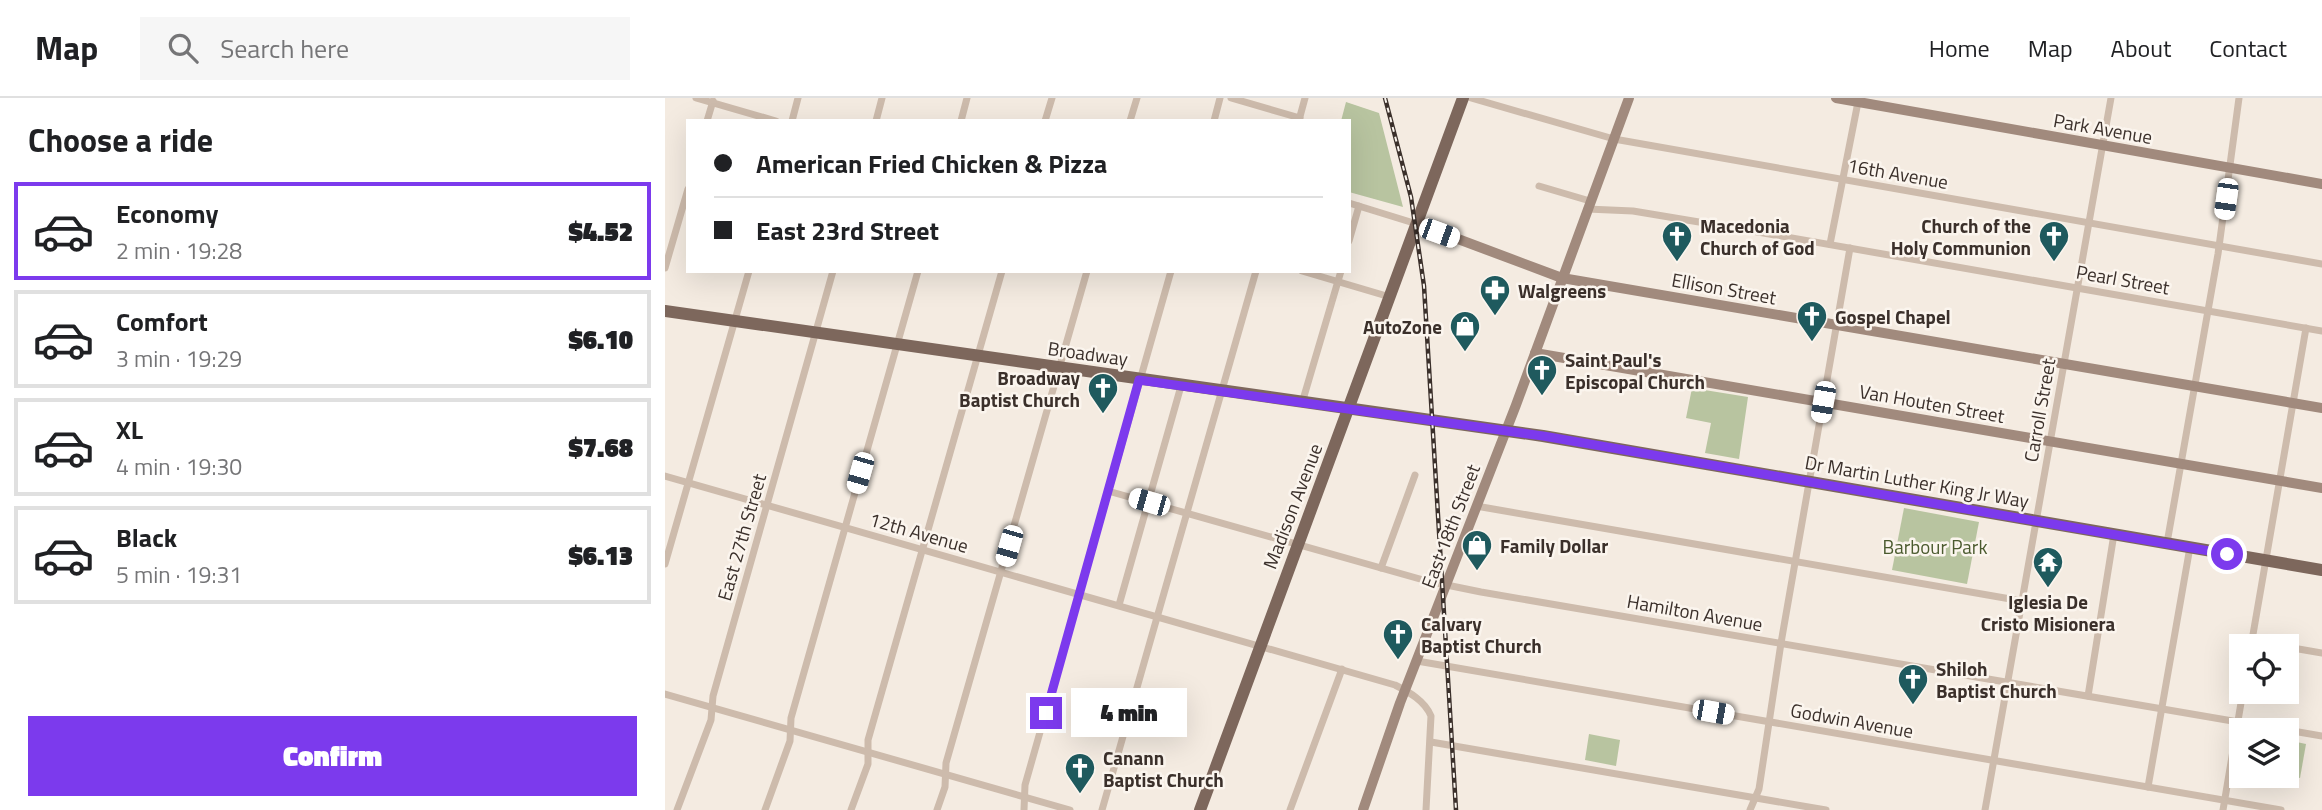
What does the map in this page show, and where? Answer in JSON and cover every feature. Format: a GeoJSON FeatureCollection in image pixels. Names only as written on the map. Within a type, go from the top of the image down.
{"type":"FeatureCollection","features":[{"type":"Feature","properties":{"kind":"main road","name":"Madison Avenue"},"geometry":{"type":"LineString","coordinates":[[1200,810],[1463,98]]}},
{"type":"Feature","properties":{"kind":"main road","name":"Broadway"},"geometry":{"type":"LineString","coordinates":[[665,311],[1505,432]]}},
{"type":"Feature","properties":{"kind":"main road","name":"Dr Martin Luther King Jr Way"},"geometry":{"type":"LineString","coordinates":[[1505,432],[2322,570]]}},
{"type":"Feature","properties":{"kind":"street"},"geometry":{"type":"LineString","coordinates":[[696,98],[713,100],[770,119]]}},
{"type":"Feature","properties":{"kind":"street"},"geometry":{"type":"LineString","coordinates":[[793,119],[798,98]]}},
{"type":"Feature","properties":{"kind":"street"},"geometry":{"type":"LineString","coordinates":[[877,119],[882,98]]}},
{"type":"Feature","properties":{"kind":"street"},"geometry":{"type":"LineString","coordinates":[[962,119],[967,98]]}},
{"type":"Feature","properties":{"kind":"street"},"geometry":{"type":"LineString","coordinates":[[1046,119],[1052,98]]}},
{"type":"Feature","properties":{"kind":"street"},"geometry":{"type":"LineString","coordinates":[[1131,119],[1137,98]]}},
{"type":"Feature","properties":{"kind":"street"},"geometry":{"type":"LineString","coordinates":[[1215,119],[1220,98]]}},
{"type":"Feature","properties":{"kind":"street"},"geometry":{"type":"LineString","coordinates":[[1230,98],[1299,119],[1305,98]]}},
{"type":"Feature","properties":{"kind":"street","name":"16th Avenue"},"geometry":{"type":"LineString","coordinates":[[1471,98],[1613,139],[2322,264]]}},
{"type":"Feature","properties":{"kind":"street","name":"East 18th Street"},"geometry":{"type":"LineString","coordinates":[[1363,810],[1405,690],[1535,353],[1629,98]]}},
{"type":"Feature","properties":{"kind":"street","name":"Park Avenue"},"geometry":{"type":"LineString","coordinates":[[1836,98],[2322,184]]}},
{"type":"Feature","properties":{"kind":"street","name":"Carroll Street"},"geometry":{"type":"LineString","coordinates":[[1985,810],[2111,98]]}},
{"type":"Feature","properties":{"kind":"street"},"geometry":{"type":"LineString","coordinates":[[2167,543],[2220,246],[2239,98]]}},
{"type":"Feature","properties":{"kind":"street"},"geometry":{"type":"LineString","coordinates":[[708,119],[713,100]]}},
{"type":"Feature","properties":{"kind":"street"},"geometry":{"type":"LineString","coordinates":[[1830,244],[1858,102]]}},
{"type":"Feature","properties":{"kind":"street","name":"Pearl Street"},"geometry":{"type":"LineString","coordinates":[[1539,186],[1589,205],[1830,244],[2322,331]]}},
{"type":"Feature","properties":{"kind":"street"},"geometry":{"type":"LineString","coordinates":[[665,268],[686,196]]}},
{"type":"Feature","properties":{"kind":"street"},"geometry":{"type":"LineString","coordinates":[[1351,204],[1418,224]]}},
{"type":"Feature","properties":{"kind":"street"},"geometry":{"type":"LineString","coordinates":[[1351,234],[1359,206]]}},
{"type":"Feature","properties":{"kind":"street","name":"Ellison Street"},"geometry":{"type":"LineString","coordinates":[[1418,224],[1562,278],[2322,408]]}},
{"type":"Feature","properties":{"kind":"street"},"geometry":{"type":"LineString","coordinates":[[1750,810],[1755,798],[1850,248]]}},
{"type":"Feature","properties":{"kind":"street"},"geometry":{"type":"LineString","coordinates":[[665,564],[748,273]]}},
{"type":"Feature","properties":{"kind":"street","name":"East 27th Street"},"geometry":{"type":"LineString","coordinates":[[677,810],[711,720],[713,696],[832,273]]}},
{"type":"Feature","properties":{"kind":"street"},"geometry":{"type":"LineString","coordinates":[[765,810],[790,741],[791,718],[917,273]]}},
{"type":"Feature","properties":{"kind":"street"},"geometry":{"type":"LineString","coordinates":[[851,810],[868,764],[868,740],[1001,273]]}},
{"type":"Feature","properties":{"kind":"street"},"geometry":{"type":"LineString","coordinates":[[937,810],[945,787],[946,763],[1086,273]]}},
{"type":"Feature","properties":{"kind":"street"},"geometry":{"type":"LineString","coordinates":[[1024,810],[1025,785],[1170,273]]}},
{"type":"Feature","properties":{"kind":"street"},"geometry":{"type":"LineString","coordinates":[[1103,810],[1255,273]]}},
{"type":"Feature","properties":{"kind":"street"},"geometry":{"type":"LineString","coordinates":[[1309,273],[1390,297]]}},
{"type":"Feature","properties":{"kind":"street"},"geometry":{"type":"LineString","coordinates":[[1302,404],[1340,273]]}},
{"type":"Feature","properties":{"kind":"street"},"geometry":{"type":"LineString","coordinates":[[2253,634],[2306,328]]}},
{"type":"Feature","properties":{"kind":"street","name":"Van Houten Street"},"geometry":{"type":"LineString","coordinates":[[1535,353],[2322,488]]}},
{"type":"Feature","properties":{"kind":"street"},"geometry":{"type":"LineString","coordinates":[[1119,605],[1181,386]]}},
{"type":"Feature","properties":{"kind":"street"},"geometry":{"type":"LineString","coordinates":[[1381,568],[1415,475]]}},
{"type":"Feature","properties":{"kind":"street","name":"12th Avenue"},"geometry":{"type":"LineString","coordinates":[[665,476],[1342,669],[1405,690]]}},
{"type":"Feature","properties":{"kind":"street","name":"Hamilton Avenue"},"geometry":{"type":"LineString","coordinates":[[1108,491],[1446,585],[2229,720]]}},
{"type":"Feature","properties":{"kind":"street"},"geometry":{"type":"LineString","coordinates":[[1476,506],[2022,601]]}},
{"type":"Feature","properties":{"kind":"street"},"geometry":{"type":"LineString","coordinates":[[2088,695],[2114,534]]}},
{"type":"Feature","properties":{"kind":"street"},"geometry":{"type":"LineString","coordinates":[[2148,787],[2190,547]]}},
{"type":"Feature","properties":{"kind":"street"},"geometry":{"type":"LineString","coordinates":[[2299,649],[2322,653]]}},
{"type":"Feature","properties":{"kind":"street","name":"Godwin Avenue"},"geometry":{"type":"LineString","coordinates":[[1417,661],[2281,810]]}},
{"type":"Feature","properties":{"kind":"street"},"geometry":{"type":"LineString","coordinates":[[1290,810],[1342,669]]}},
{"type":"Feature","properties":{"kind":"street"},"geometry":{"type":"LineString","coordinates":[[1405,690],[1428,710],[1432,723],[1426,810]]}},
{"type":"Feature","properties":{"kind":"street"},"geometry":{"type":"LineString","coordinates":[[665,694],[1070,810]]}},
{"type":"Feature","properties":{"kind":"street","name":"Hamilton Avenue"},"geometry":{"type":"LineString","coordinates":[[2299,732],[2322,736]]}},
{"type":"Feature","properties":{"kind":"street"},"geometry":{"type":"LineString","coordinates":[[1431,742],[1826,810]]}},
{"type":"Feature","properties":{"kind":"street"},"geometry":{"type":"LineString","coordinates":[[2223,810],[2229,773]]}},
{"type":"Feature","properties":{"kind":"green space"},"geometry":{"type":"Polygon","coordinates":[[[1346,102],[1379,113],[1403,207],[1351,193],[1351,119],[1342,119],[1346,102]]]}},
{"type":"Feature","properties":{"kind":"green space"},"geometry":{"type":"Polygon","coordinates":[[[1692,388],[1748,397],[1739,459],[1705,453],[1711,423],[1686,418],[1692,388]]]}},
{"type":"Feature","properties":{"kind":"green space","name":"Barbour Park"},"geometry":{"type":"Polygon","coordinates":[[[1904,508],[1979,522],[1967,584],[1892,570],[1904,508]]]}},
{"type":"Feature","properties":{"kind":"green space"},"geometry":{"type":"Polygon","coordinates":[[[1589,734],[1620,740],[1616,766],[1585,760],[1589,734]]]}},
{"type":"Feature","properties":{"kind":"green space"},"geometry":{"type":"Polygon","coordinates":[[[2299,743],[2306,744],[2299,778],[2299,743]]]}},
{"type":"Feature","properties":{"kind":"railway"},"geometry":{"type":"LineString","coordinates":[[1385,98],[1411,197],[1424,286],[1456,810]]}},
{"type":"Feature","properties":{"kind":"place","name":"Macedonia Church of God"},"geometry":{"type":"Point","coordinates":[1677,263]}},
{"type":"Feature","properties":{"kind":"place","name":"Church of the Holy Communion"},"geometry":{"type":"Point","coordinates":[2054,263]}},
{"type":"Feature","properties":{"kind":"place","name":"Walgreens"},"geometry":{"type":"Point","coordinates":[1495,317]}},
{"type":"Feature","properties":{"kind":"place","name":"Gospel Chapel"},"geometry":{"type":"Point","coordinates":[1812,343]}},
{"type":"Feature","properties":{"kind":"place","name":"AutoZone"},"geometry":{"type":"Point","coordinates":[1465,353]}},
{"type":"Feature","properties":{"kind":"place","name":"Saint Paul's Episcopal Church"},"geometry":{"type":"Point","coordinates":[1542,397]}},
{"type":"Feature","properties":{"kind":"place","name":"Broadway Baptist Church"},"geometry":{"type":"Point","coordinates":[1103,415]}},
{"type":"Feature","properties":{"kind":"place","name":"Family Dollar"},"geometry":{"type":"Point","coordinates":[1477,572]}},
{"type":"Feature","properties":{"kind":"place","name":"Iglesia De Cristo Misionera"},"geometry":{"type":"Point","coordinates":[2048,589]}},
{"type":"Feature","properties":{"kind":"place","name":"Calvary Baptist Church"},"geometry":{"type":"Point","coordinates":[1398,661]}},
{"type":"Feature","properties":{"kind":"place","name":"Shiloh Baptist Church"},"geometry":{"type":"Point","coordinates":[1913,706]}},
{"type":"Feature","properties":{"kind":"place","name":"Canann Baptist Church"},"geometry":{"type":"Point","coordinates":[1080,795]}},
{"type":"Feature","properties":{"kind":"route"},"geometry":{"type":"LineString","coordinates":[[1046,713],[1139,380],[1543,436],[2227,554]]}}]}
